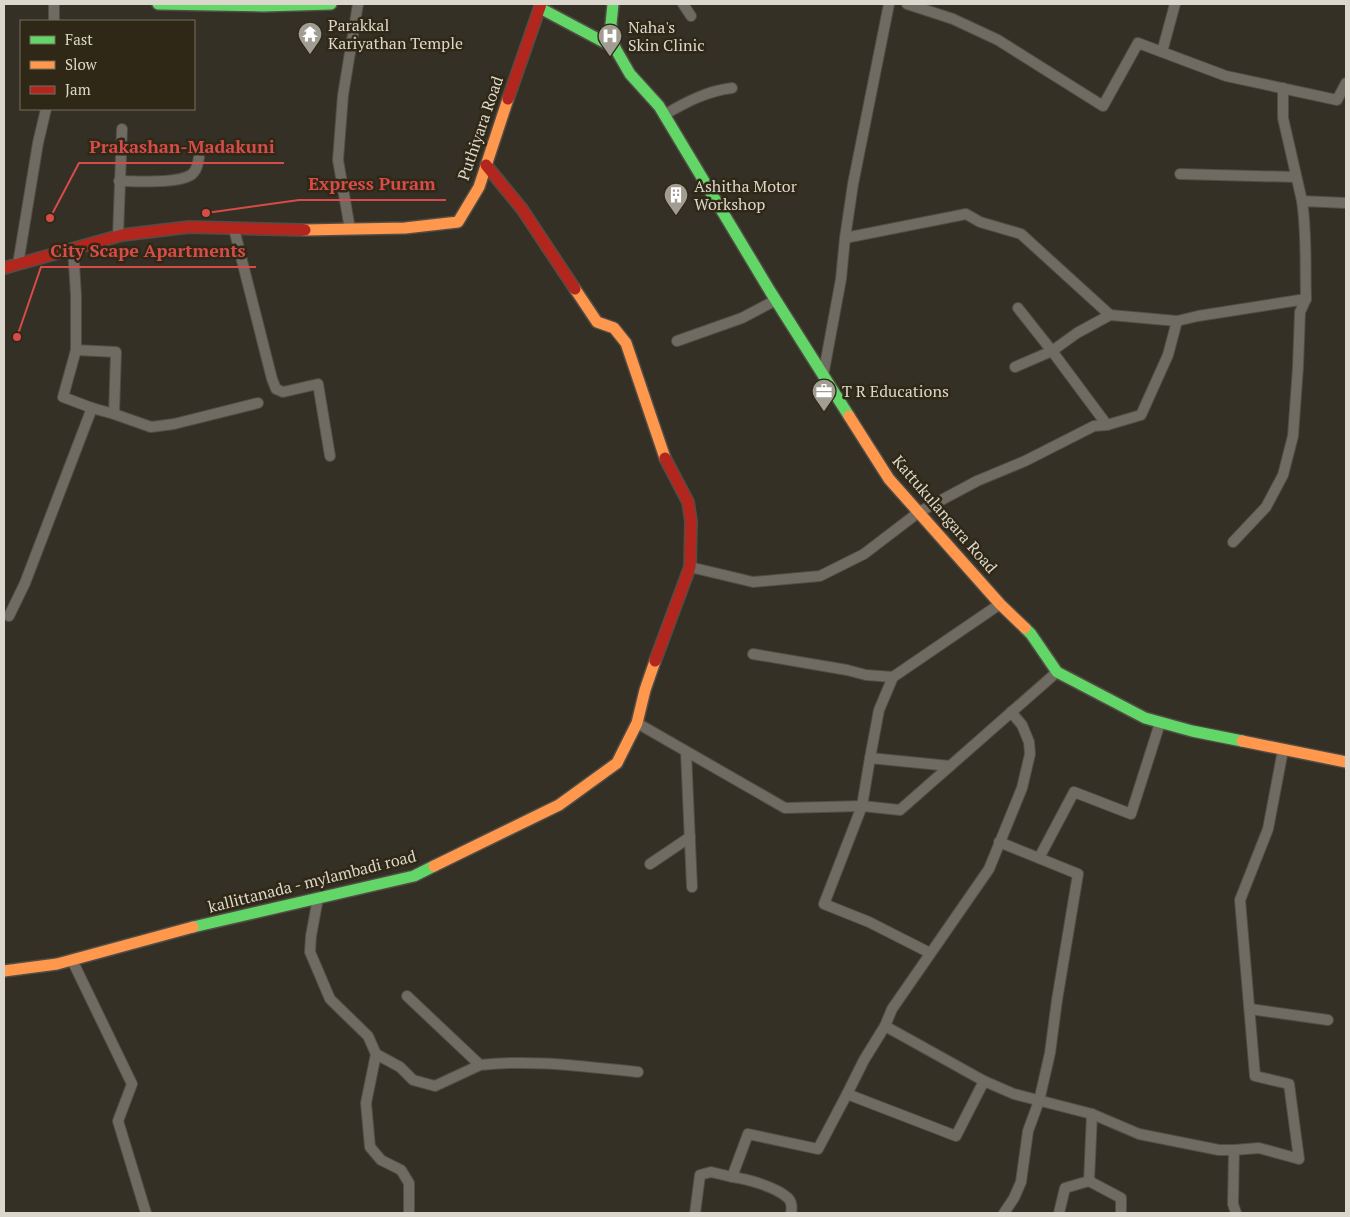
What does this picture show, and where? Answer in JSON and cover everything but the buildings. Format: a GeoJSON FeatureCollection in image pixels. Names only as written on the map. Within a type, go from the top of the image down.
{"type":"FeatureCollection","features":[{"type":"Feature","properties":{"kind":"street"},"geometry":{"type":"LineString","coordinates":[[54,4],[54,20]]}},
{"type":"Feature","properties":{"kind":"street"},"geometry":{"type":"LineString","coordinates":[[158,4],[263,6],[331,4]]}},
{"type":"Feature","properties":{"kind":"street"},"geometry":{"type":"LineString","coordinates":[[350,229],[338,160],[343,95],[358,4]]}},
{"type":"Feature","properties":{"kind":"street","name":"Kattukulangara Road"},"geometry":{"type":"LineString","coordinates":[[612,4],[611,24],[615,48],[630,74],[659,106],[776,300],[889,479],[1000,604],[1031,634],[1057,672]]}},
{"type":"Feature","properties":{"kind":"street"},"geometry":{"type":"LineString","coordinates":[[683,4],[691,16]]}},
{"type":"Feature","properties":{"kind":"street"},"geometry":{"type":"LineString","coordinates":[[823,376],[841,279],[845,238],[865,118],[889,4]]}},
{"type":"Feature","properties":{"kind":"street"},"geometry":{"type":"LineString","coordinates":[[907,4],[954,19],[998,40],[1102,106],[1138,42],[1226,76],[1338,100],[1346,84]]}},
{"type":"Feature","properties":{"kind":"street"},"geometry":{"type":"LineString","coordinates":[[1162,52],[1175,4]]}},
{"type":"Feature","properties":{"kind":"street"},"geometry":{"type":"LineString","coordinates":[[540,6],[615,48]]}},
{"type":"Feature","properties":{"kind":"street","name":"Puthiyara Road"},"geometry":{"type":"LineString","coordinates":[[4,268],[118,236],[189,227],[283,231],[405,228],[458,222],[478,187],[540,6]]}},
{"type":"Feature","properties":{"kind":"street"},"geometry":{"type":"LineString","coordinates":[[664,115],[688,100],[718,90],[732,88]]}},
{"type":"Feature","properties":{"kind":"street"},"geometry":{"type":"LineString","coordinates":[[1233,542],[1266,507],[1282,475],[1293,436],[1300,312],[1306,299],[1307,251],[1302,201],[1283,118],[1283,88]]}},
{"type":"Feature","properties":{"kind":"street"},"geometry":{"type":"LineString","coordinates":[[18,264],[38,143],[46,110]]}},
{"type":"Feature","properties":{"kind":"street"},"geometry":{"type":"LineString","coordinates":[[118,236],[122,129]]}},
{"type":"Feature","properties":{"kind":"street"},"geometry":{"type":"LineString","coordinates":[[119,181],[164,181],[183,178],[192,175],[196,170],[200,157]]}},
{"type":"Feature","properties":{"kind":"street","name":"kallittanada - mylambadi road"},"geometry":{"type":"LineString","coordinates":[[4,971],[57,964],[179,930],[414,876],[559,805],[617,763],[637,723],[645,690],[690,567],[691,521],[688,502],[666,460],[626,343],[618,330],[611,325],[597,322],[556,264],[522,209],[486,165]]}},
{"type":"Feature","properties":{"kind":"street"},"geometry":{"type":"LineString","coordinates":[[1180,174],[1296,177]]}},
{"type":"Feature","properties":{"kind":"street"},"geometry":{"type":"LineString","coordinates":[[1302,201],[1346,203]]}},
{"type":"Feature","properties":{"kind":"street"},"geometry":{"type":"LineString","coordinates":[[845,238],[966,214],[980,222],[1021,234],[1110,315]]}},
{"type":"Feature","properties":{"kind":"street"},"geometry":{"type":"LineString","coordinates":[[234,229],[276,389],[283,392],[318,384],[330,456]]}},
{"type":"Feature","properties":{"kind":"street"},"geometry":{"type":"LineString","coordinates":[[73,248],[76,295],[76,350],[63,397],[151,427],[174,424],[258,403]]}},
{"type":"Feature","properties":{"kind":"street"},"geometry":{"type":"LineString","coordinates":[[1015,367],[1052,351],[1110,315],[1176,321],[1306,299]]}},
{"type":"Feature","properties":{"kind":"street"},"geometry":{"type":"LineString","coordinates":[[677,341],[742,318],[776,300]]}},
{"type":"Feature","properties":{"kind":"street"},"geometry":{"type":"LineString","coordinates":[[1018,308],[1107,426]]}},
{"type":"Feature","properties":{"kind":"street"},"geometry":{"type":"LineString","coordinates":[[690,567],[753,582],[820,576],[864,554],[919,512],[976,481],[1025,461],[1094,426],[1107,426],[1141,415],[1168,355],[1176,321]]}},
{"type":"Feature","properties":{"kind":"street"},"geometry":{"type":"LineString","coordinates":[[76,350],[116,352],[114,414]]}},
{"type":"Feature","properties":{"kind":"street"},"geometry":{"type":"LineString","coordinates":[[9,616],[92,408]]}},
{"type":"Feature","properties":{"kind":"street"},"geometry":{"type":"LineString","coordinates":[[930,953],[869,922],[824,904],[862,806],[879,710],[893,677],[1000,604]]}},
{"type":"Feature","properties":{"kind":"street"},"geometry":{"type":"LineString","coordinates":[[753,654],[866,675],[893,677]]}},
{"type":"Feature","properties":{"kind":"street"},"geometry":{"type":"LineString","coordinates":[[637,723],[785,808],[862,806],[900,810],[1057,672],[1145,718],[1160,723],[1346,762]]}},
{"type":"Feature","properties":{"kind":"street"},"geometry":{"type":"LineString","coordinates":[[732,1177],[748,1134],[818,1150],[864,1060],[885,1026],[892,1009],[988,869],[1022,788],[1030,754],[1029,742],[1022,725],[1011,712]]}},
{"type":"Feature","properties":{"kind":"street"},"geometry":{"type":"LineString","coordinates":[[1039,858],[1074,792],[1130,814],[1160,723]]}},
{"type":"Feature","properties":{"kind":"street"},"geometry":{"type":"LineString","coordinates":[[885,1026],[984,1081],[1014,1094],[1092,1114],[1139,1134],[1219,1150],[1259,1148],[1299,1159],[1289,1084],[1256,1076],[1240,900],[1268,829],[1283,750]]}},
{"type":"Feature","properties":{"kind":"street"},"geometry":{"type":"LineString","coordinates":[[686,752],[692,886]]}},
{"type":"Feature","properties":{"kind":"street"},"geometry":{"type":"LineString","coordinates":[[870,758],[950,766]]}},
{"type":"Feature","properties":{"kind":"street"},"geometry":{"type":"LineString","coordinates":[[650,864],[690,837]]}},
{"type":"Feature","properties":{"kind":"street"},"geometry":{"type":"LineString","coordinates":[[999,842],[1078,874],[1050,1053],[1039,1101],[1028,1131],[1021,1182],[1014,1198],[1004,1213]]}},
{"type":"Feature","properties":{"kind":"street"},"geometry":{"type":"LineString","coordinates":[[318,898],[310,952],[330,999],[368,1036],[376,1054],[366,1103],[370,1147],[381,1160],[400,1170],[409,1183],[409,1213]]}},
{"type":"Feature","properties":{"kind":"street"},"geometry":{"type":"LineString","coordinates":[[72,960],[132,1084],[118,1121],[146,1213]]}},
{"type":"Feature","properties":{"kind":"street"},"geometry":{"type":"LineString","coordinates":[[407,996],[480,1065]]}},
{"type":"Feature","properties":{"kind":"street"},"geometry":{"type":"LineString","coordinates":[[1250,1009],[1328,1020]]}},
{"type":"Feature","properties":{"kind":"street"},"geometry":{"type":"LineString","coordinates":[[376,1054],[400,1067],[413,1080],[435,1086],[480,1065],[502,1063],[559,1065],[638,1072]]}},
{"type":"Feature","properties":{"kind":"street"},"geometry":{"type":"LineString","coordinates":[[847,1094],[956,1136],[984,1081]]}},
{"type":"Feature","properties":{"kind":"street"},"geometry":{"type":"LineString","coordinates":[[1090,1181],[1092,1114]]}},
{"type":"Feature","properties":{"kind":"street"},"geometry":{"type":"LineString","coordinates":[[1234,1150],[1233,1204],[1236,1213]]}},
{"type":"Feature","properties":{"kind":"street"},"geometry":{"type":"LineString","coordinates":[[695,1213],[700,1175],[711,1172],[744,1179],[765,1186],[788,1198],[791,1213]]}},
{"type":"Feature","properties":{"kind":"street"},"geometry":{"type":"LineString","coordinates":[[1058,1213],[1065,1188],[1090,1181],[1122,1198],[1121,1213]]}},
{"type":"Feature","properties":{"kind":"traffic: fast"},"geometry":{"type":"LineString","coordinates":[[158,4],[263,6],[331,4]]}},
{"type":"Feature","properties":{"kind":"traffic: fast"},"geometry":{"type":"LineString","coordinates":[[613,4],[611,24],[615,48],[630,74],[659,106],[770,291],[849,416]]}},
{"type":"Feature","properties":{"kind":"traffic: fast"},"geometry":{"type":"LineString","coordinates":[[540,8],[615,48]]}},
{"type":"Feature","properties":{"kind":"traffic: fast"},"geometry":{"type":"LineString","coordinates":[[1025,628],[1057,672],[1145,718],[1192,731],[1242,741]]}},
{"type":"Feature","properties":{"kind":"traffic: fast"},"geometry":{"type":"LineString","coordinates":[[193,927],[414,876],[434,866]]}},
{"type":"Feature","properties":{"kind":"traffic: slow"},"geometry":{"type":"LineString","coordinates":[[305,230],[405,228],[458,222],[479,187],[508,99]]}},
{"type":"Feature","properties":{"kind":"traffic: slow"},"geometry":{"type":"LineString","coordinates":[[575,289],[597,322],[614,328],[626,343],[665,458]]}},
{"type":"Feature","properties":{"kind":"traffic: slow"},"geometry":{"type":"LineString","coordinates":[[849,416],[889,479],[1000,604],[1025,628]]}},
{"type":"Feature","properties":{"kind":"traffic: slow"},"geometry":{"type":"LineString","coordinates":[[434,866],[559,805],[617,763],[637,723],[645,690],[655,661]]}},
{"type":"Feature","properties":{"kind":"traffic: slow"},"geometry":{"type":"LineString","coordinates":[[1242,741],[1346,762]]}},
{"type":"Feature","properties":{"kind":"traffic: slow"},"geometry":{"type":"LineString","coordinates":[[4,971],[57,964],[193,927]]}},
{"type":"Feature","properties":{"kind":"traffic: jam"},"geometry":{"type":"LineString","coordinates":[[508,99],[541,4]]}},
{"type":"Feature","properties":{"kind":"traffic: jam"},"geometry":{"type":"LineString","coordinates":[[486,165],[522,209],[575,289]]}},
{"type":"Feature","properties":{"kind":"traffic: jam"},"geometry":{"type":"LineString","coordinates":[[4,268],[122,235],[189,227],[305,230]]}},
{"type":"Feature","properties":{"kind":"traffic: jam"},"geometry":{"type":"LineString","coordinates":[[655,661],[690,567],[691,521],[688,502],[665,458]]}},
{"type":"Feature","properties":{"kind":"place","name":"Parakkal Kariyathan Temple"},"geometry":{"type":"Point","coordinates":[310,55]}},
{"type":"Feature","properties":{"kind":"place","name":"Naha's Skin Clinic"},"geometry":{"type":"Point","coordinates":[610,57]}},
{"type":"Feature","properties":{"kind":"place","name":"Express Puram"},"geometry":{"type":"Point","coordinates":[206,213]}},
{"type":"Feature","properties":{"kind":"place","name":"Ashitha Motor Workshop"},"geometry":{"type":"Point","coordinates":[676,216]}},
{"type":"Feature","properties":{"kind":"place","name":"Prakashan-Madakuni"},"geometry":{"type":"Point","coordinates":[50,218]}},
{"type":"Feature","properties":{"kind":"place","name":"City Scape Apartments"},"geometry":{"type":"Point","coordinates":[17,337]}},
{"type":"Feature","properties":{"kind":"place","name":"T R Educations"},"geometry":{"type":"Point","coordinates":[824,412]}}]}
